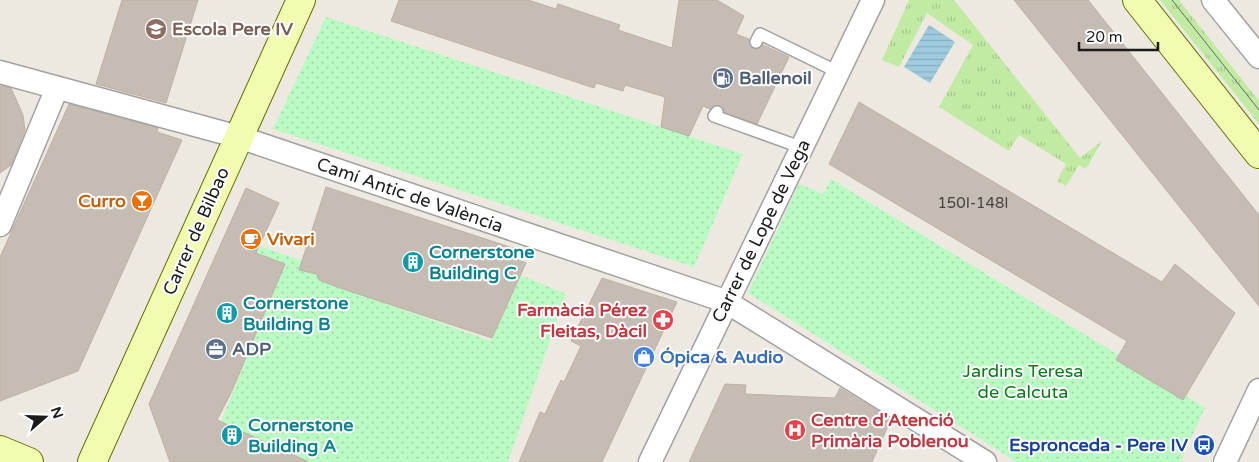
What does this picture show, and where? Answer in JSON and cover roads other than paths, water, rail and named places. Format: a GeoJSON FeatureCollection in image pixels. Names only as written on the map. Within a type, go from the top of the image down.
{"type":"FeatureCollection","features":[{"type":"Feature","properties":{"kind":"main road","name":"Carrer de Bilbao"},"geometry":{"type":"LineString","coordinates":[[92,462],[301,0]]}},
{"type":"Feature","properties":{"kind":"main road"},"geometry":{"type":"LineString","coordinates":[[1137,0],[1259,154]]}},
{"type":"Feature","properties":{"kind":"main road"},"geometry":{"type":"LineString","coordinates":[[0,450],[29,462]]}},
{"type":"Feature","properties":{"kind":"street","name":"Carrer de Lope de Vega"},"geometry":{"type":"LineString","coordinates":[[650,462],[726,301],[803,148],[872,0]]}},
{"type":"Feature","properties":{"kind":"street"},"geometry":{"type":"LineString","coordinates":[[1213,0],[1259,57]]}},
{"type":"Feature","properties":{"kind":"street","name":"Camí Antic de València"},"geometry":{"type":"LineString","coordinates":[[0,72],[238,137],[726,301],[985,462]]}},
{"type":"Feature","properties":{"kind":"street"},"geometry":{"type":"LineString","coordinates":[[0,225],[57,88]]}},
{"type":"Feature","properties":{"kind":"street"},"geometry":{"type":"LineString","coordinates":[[1225,462],[1259,390]]}},
{"type":"Feature","properties":{"kind":"lane"},"geometry":{"type":"LineString","coordinates":[[756,42],[760,34],[838,72]]}},
{"type":"Feature","properties":{"kind":"lane"},"geometry":{"type":"LineString","coordinates":[[717,112],[714,116],[803,148]]}},
{"type":"Feature","properties":{"kind":"water"},"geometry":{"type":"Polygon","coordinates":[[[929,25],[955,42],[930,83],[904,67],[929,25]]]}},
{"type":"Feature","properties":{"kind":"tram line"},"geometry":{"type":"LineString","coordinates":[[1172,0],[1259,110]]}},
{"type":"Feature","properties":{"kind":"place","name":"Escola Pere IV"},"geometry":{"type":"Point","coordinates":[156,29]}},
{"type":"Feature","properties":{"kind":"place","name":"Ballenoil"},"geometry":{"type":"Point","coordinates":[723,78]}},
{"type":"Feature","properties":{"kind":"place","name":"Curro"},"geometry":{"type":"Point","coordinates":[142,201]}},
{"type":"Feature","properties":{"kind":"place","name":"Vivari"},"geometry":{"type":"Point","coordinates":[251,239]}},
{"type":"Feature","properties":{"kind":"place","name":"Cornerstone Building C"},"geometry":{"type":"Point","coordinates":[413,262]}},
{"type":"Feature","properties":{"kind":"place","name":"Cornerstone Building B"},"geometry":{"type":"Point","coordinates":[227,313]}},
{"type":"Feature","properties":{"kind":"place","name":"Farmàcia Pérez Fleitas, Dàcil"},"geometry":{"type":"Point","coordinates":[663,320]}},
{"type":"Feature","properties":{"kind":"place","name":"ADP"},"geometry":{"type":"Point","coordinates":[216,349]}},
{"type":"Feature","properties":{"kind":"place","name":"Ópica & Audio"},"geometry":{"type":"Point","coordinates":[644,357]}},
{"type":"Feature","properties":{"kind":"place","name":"Centre d'Atenció Primària Poblenou"},"geometry":{"type":"Point","coordinates":[795,430]}},
{"type":"Feature","properties":{"kind":"place","name":"Cornerstone Building A"},"geometry":{"type":"Point","coordinates":[232,435]}},
{"type":"Feature","properties":{"kind":"place","name":"Espronceda - Pere IV"},"geometry":{"type":"Point","coordinates":[1204,445]}},
{"type":"Feature","properties":{"kind":"park label","name":"Jardins Teresa de Calcuta"},"geometry":{"type":"Point","coordinates":[1023,381]}}]}
